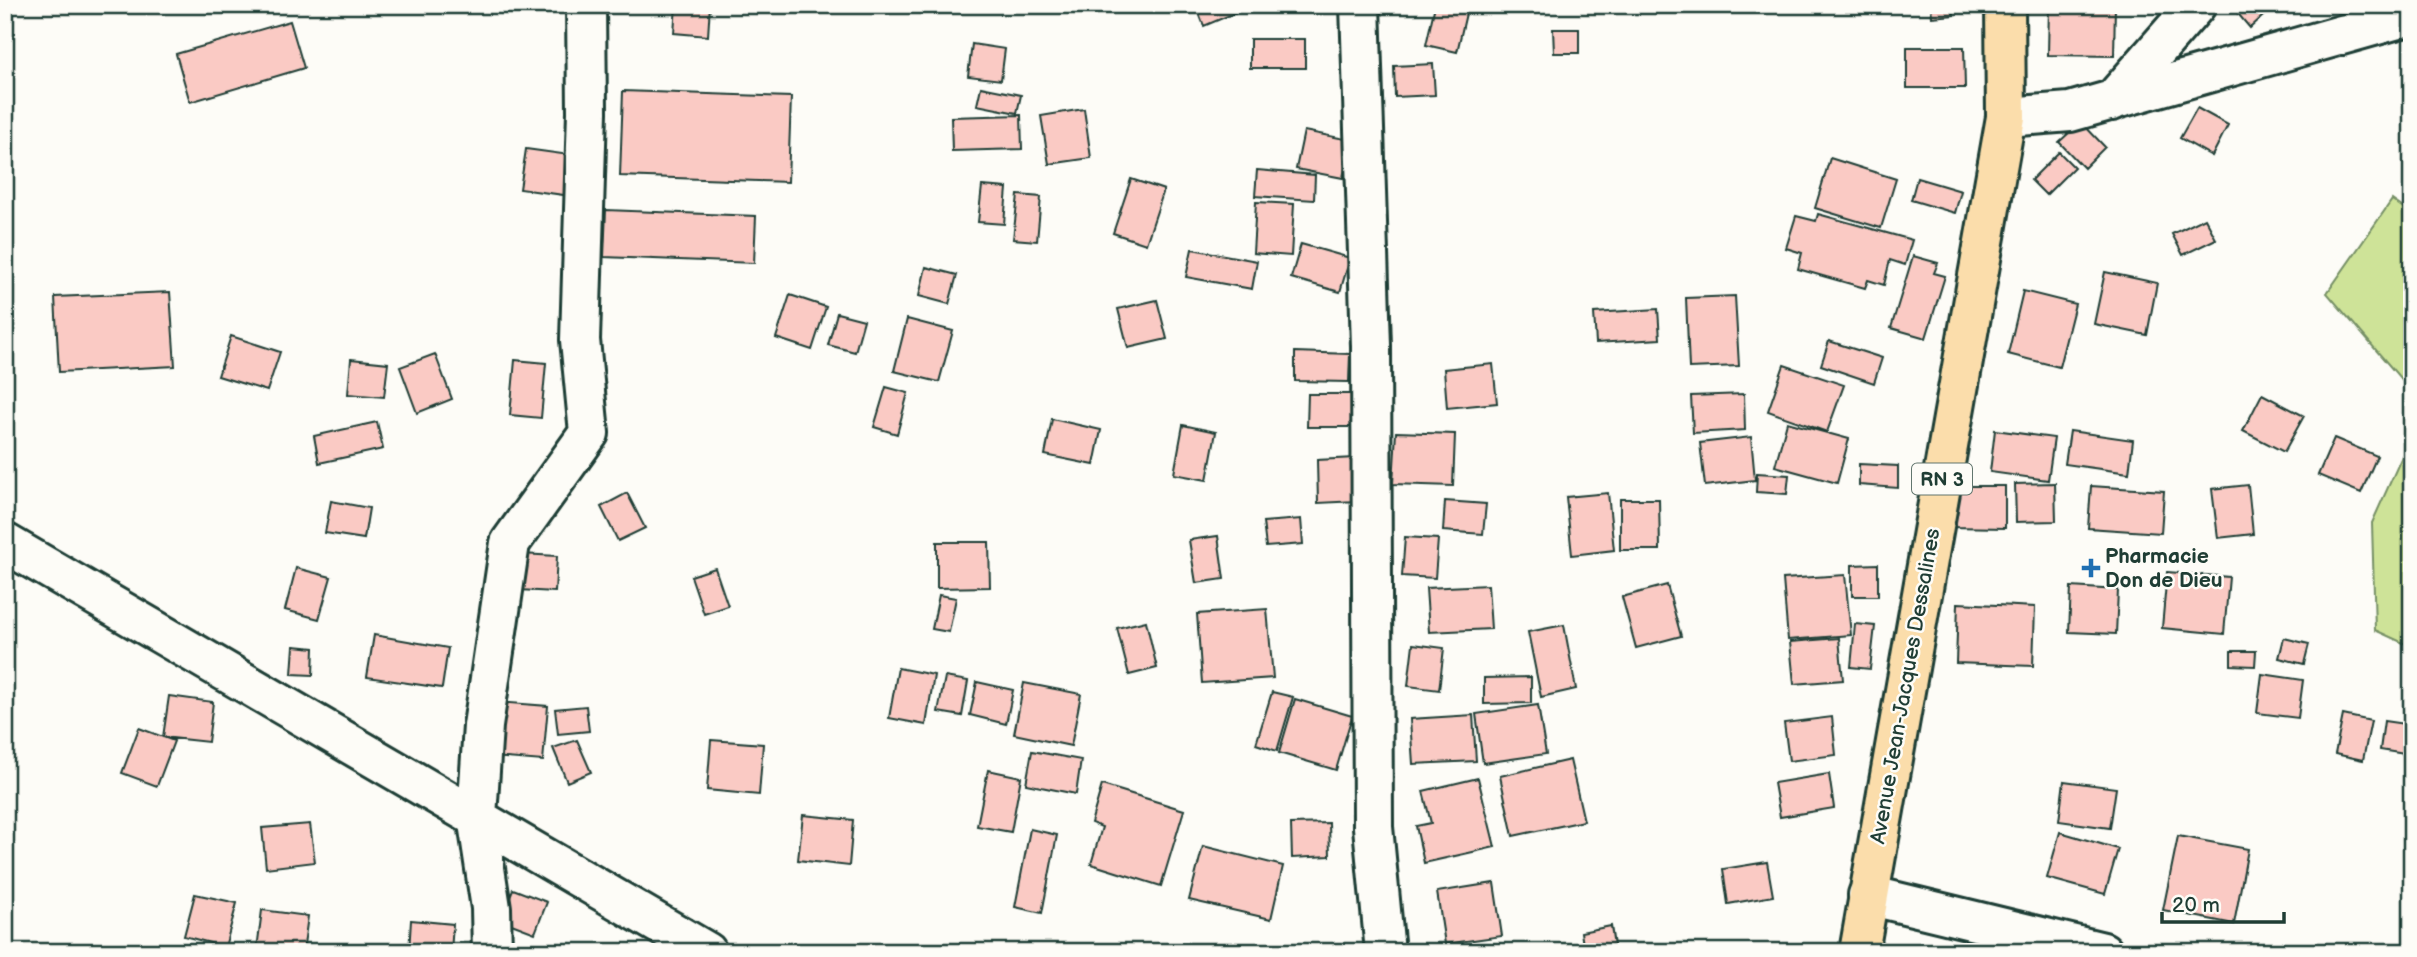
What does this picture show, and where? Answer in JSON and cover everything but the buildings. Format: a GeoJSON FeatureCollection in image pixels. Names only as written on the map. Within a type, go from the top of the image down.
{"type":"FeatureCollection","features":[{"type":"Feature","properties":{"kind":"main road","name":"Avenue Jean-Jacques Dessalines"},"geometry":{"type":"LineString","coordinates":[[1859,952],[2006,117],[2005,5]]}},
{"type":"Feature","properties":{"kind":"street"},"geometry":{"type":"LineString","coordinates":[[492,952],[491,908],[477,816],[484,726],[510,543],[589,433],[580,340],[587,112],[586,5]]}},
{"type":"Feature","properties":{"kind":"street"},"geometry":{"type":"LineString","coordinates":[[1360,5],[1371,346],[1373,827],[1385,952]]}},
{"type":"Feature","properties":{"kind":"street"},"geometry":{"type":"LineString","coordinates":[[2112,101],[2196,5]]}},
{"type":"Feature","properties":{"kind":"street"},"geometry":{"type":"LineString","coordinates":[[2006,117],[2070,112],[2412,15]]}},
{"type":"Feature","properties":{"kind":"street"},"geometry":{"type":"LineString","coordinates":[[5,543],[707,952]]}},
{"type":"Feature","properties":{"kind":"street"},"geometry":{"type":"LineString","coordinates":[[1868,895],[2103,952]]}},
{"type":"Feature","properties":{"kind":"green space"},"geometry":{"type":"Polygon","coordinates":[[[2392,200],[2412,214],[2412,392],[2327,293],[2392,200]]]}},
{"type":"Feature","properties":{"kind":"green space"},"geometry":{"type":"Polygon","coordinates":[[[2412,434],[2412,647],[2375,630],[2372,523],[2412,434]]]}},
{"type":"Feature","properties":{"kind":"place","name":"Pharmacie Don de Dieu"},"geometry":{"type":"Point","coordinates":[2091,568]}}]}
